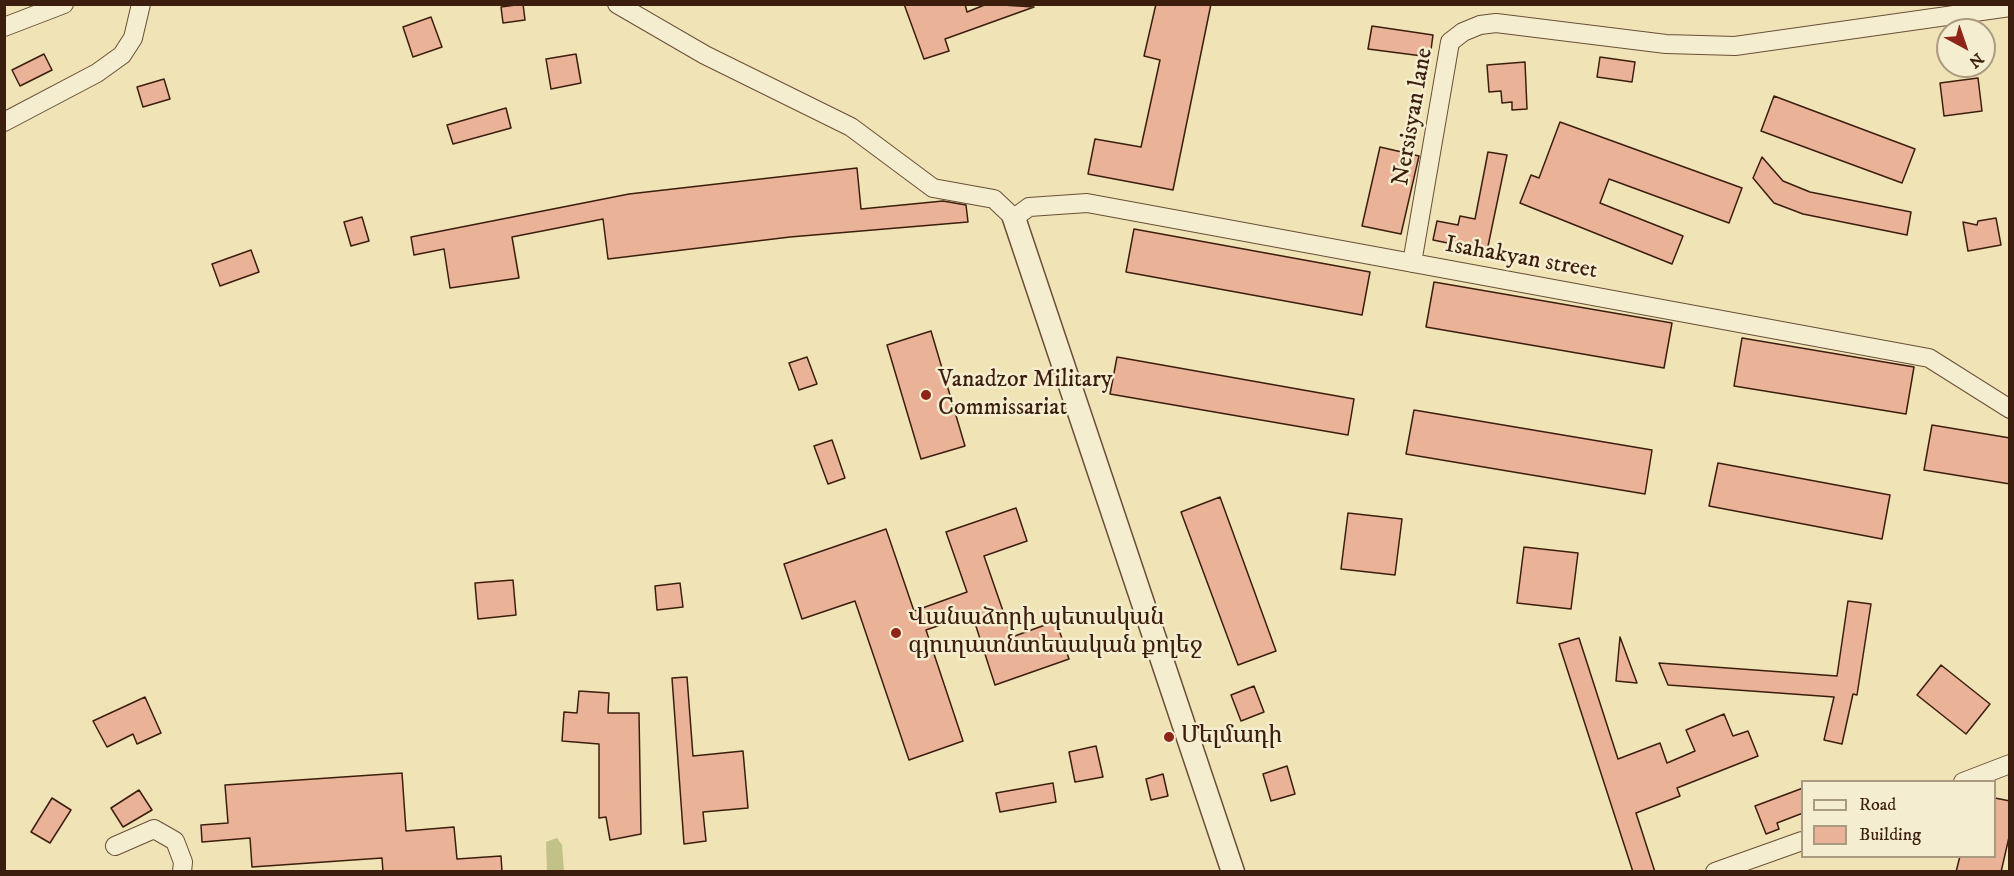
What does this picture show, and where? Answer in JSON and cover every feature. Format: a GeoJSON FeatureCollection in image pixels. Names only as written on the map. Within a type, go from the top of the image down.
{"type":"FeatureCollection","features":[{"type":"Feature","properties":{"kind":"street"},"geometry":{"type":"LineString","coordinates":[[4,27],[64,4]]}},
{"type":"Feature","properties":{"kind":"street"},"geometry":{"type":"LineString","coordinates":[[4,122],[97,73],[123,55],[133,38],[141,4]]}},
{"type":"Feature","properties":{"kind":"street"},"geometry":{"type":"LineString","coordinates":[[617,4],[705,55],[851,127],[933,188],[994,199],[1014,218],[1233,872]]}},
{"type":"Feature","properties":{"kind":"street","name":"Nersisyan lane"},"geometry":{"type":"LineString","coordinates":[[1412,263],[1450,42],[1463,32],[1480,25],[1496,23],[1666,44],[1735,46],[2010,8]]}},
{"type":"Feature","properties":{"kind":"street","name":"Isahakyan street"},"geometry":{"type":"LineString","coordinates":[[1014,218],[1029,207],[1087,203],[1929,358],[2010,409]]}},
{"type":"Feature","properties":{"kind":"street"},"geometry":{"type":"LineString","coordinates":[[1968,780],[2010,764]]}},
{"type":"Feature","properties":{"kind":"street"},"geometry":{"type":"LineString","coordinates":[[115,846],[154,829],[175,841],[183,862],[183,872]]}},
{"type":"Feature","properties":{"kind":"street"},"geometry":{"type":"LineString","coordinates":[[1716,872],[1801,842]]}},
{"type":"Feature","properties":{"kind":"green space"},"geometry":{"type":"Polygon","coordinates":[[[557,838],[562,845],[564,871],[547,871],[546,842],[557,838]]]}},
{"type":"Feature","properties":{"kind":"building"},"geometry":{"type":"Polygon","coordinates":[[[523,4],[525,20],[503,23],[501,7],[523,4]]]}},
{"type":"Feature","properties":{"kind":"building"},"geometry":{"type":"Polygon","coordinates":[[[904,4],[965,4],[967,12],[987,4],[1034,7],[945,39],[949,51],[924,59],[904,4]]]}},
{"type":"Feature","properties":{"kind":"building"},"geometry":{"type":"Polygon","coordinates":[[[1156,4],[1211,4],[1173,190],[1088,174],[1095,139],[1141,147],[1160,60],[1144,56],[1156,4]]]}},
{"type":"Feature","properties":{"kind":"building"},"geometry":{"type":"Polygon","coordinates":[[[431,17],[442,47],[413,57],[403,27],[431,17]]]}},
{"type":"Feature","properties":{"kind":"building"},"geometry":{"type":"Polygon","coordinates":[[[1372,26],[1433,35],[1430,57],[1368,49],[1372,26]]]}},
{"type":"Feature","properties":{"kind":"building"},"geometry":{"type":"Polygon","coordinates":[[[44,54],[52,70],[20,86],[12,70],[44,54]]]}},
{"type":"Feature","properties":{"kind":"building"},"geometry":{"type":"Polygon","coordinates":[[[576,54],[581,83],[551,89],[546,59],[576,54]]]}},
{"type":"Feature","properties":{"kind":"building"},"geometry":{"type":"Polygon","coordinates":[[[1600,57],[1635,62],[1632,82],[1597,77],[1600,57]]]}},
{"type":"Feature","properties":{"kind":"building"},"geometry":{"type":"Polygon","coordinates":[[[1525,62],[1527,109],[1512,110],[1512,102],[1502,103],[1501,91],[1489,92],[1487,65],[1525,62]]]}},
{"type":"Feature","properties":{"kind":"building"},"geometry":{"type":"Polygon","coordinates":[[[1978,78],[1982,111],[1944,116],[1940,83],[1978,78]]]}},
{"type":"Feature","properties":{"kind":"building"},"geometry":{"type":"Polygon","coordinates":[[[164,79],[170,99],[143,107],[137,87],[164,79]]]}},
{"type":"Feature","properties":{"kind":"building"},"geometry":{"type":"Polygon","coordinates":[[[1774,96],[1915,149],[1902,183],[1761,131],[1774,96]]]}},
{"type":"Feature","properties":{"kind":"building"},"geometry":{"type":"Polygon","coordinates":[[[506,108],[511,128],[453,144],[447,125],[506,108]]]}},
{"type":"Feature","properties":{"kind":"building"},"geometry":{"type":"Polygon","coordinates":[[[1560,122],[1742,188],[1729,223],[1609,179],[1600,203],[1683,236],[1672,264],[1520,203],[1531,175],[1539,178],[1560,122]]]}},
{"type":"Feature","properties":{"kind":"building"},"geometry":{"type":"Polygon","coordinates":[[[1380,147],[1419,156],[1401,234],[1362,226],[1380,147]]]}},
{"type":"Feature","properties":{"kind":"building"},"geometry":{"type":"Polygon","coordinates":[[[1488,152],[1507,155],[1487,251],[1433,240],[1437,221],[1458,225],[1460,216],[1475,219],[1488,152]]]}},
{"type":"Feature","properties":{"kind":"building"},"geometry":{"type":"Polygon","coordinates":[[[1762,157],[1783,181],[1810,192],[1911,212],[1907,235],[1803,214],[1774,203],[1753,178],[1762,157]]]}},
{"type":"Feature","properties":{"kind":"building"},"geometry":{"type":"Polygon","coordinates":[[[857,168],[861,209],[943,201],[966,205],[968,222],[790,237],[608,259],[603,219],[512,237],[519,278],[450,288],[444,249],[414,255],[411,237],[629,194],[857,168]]]}},
{"type":"Feature","properties":{"kind":"building"},"geometry":{"type":"Polygon","coordinates":[[[362,217],[369,241],[351,246],[344,222],[362,217]]]}},
{"type":"Feature","properties":{"kind":"building"},"geometry":{"type":"Polygon","coordinates":[[[1996,218],[2001,245],[1968,251],[1963,222],[1977,225],[1978,221],[1996,218]]]}},
{"type":"Feature","properties":{"kind":"building"},"geometry":{"type":"Polygon","coordinates":[[[1134,229],[1370,272],[1362,315],[1126,272],[1134,229]]]}},
{"type":"Feature","properties":{"kind":"building"},"geometry":{"type":"Polygon","coordinates":[[[251,250],[259,272],[220,286],[212,264],[251,250]]]}},
{"type":"Feature","properties":{"kind":"building"},"geometry":{"type":"Polygon","coordinates":[[[1434,282],[1672,323],[1664,368],[1426,327],[1434,282]]]}},
{"type":"Feature","properties":{"kind":"building","name":"Vanadzor Military Commissariat"},"geometry":{"type":"Polygon","coordinates":[[[931,331],[965,446],[921,459],[887,345],[931,331]]]}},
{"type":"Feature","properties":{"kind":"building"},"geometry":{"type":"Polygon","coordinates":[[[1742,338],[1914,367],[1906,414],[1734,386],[1742,338]]]}},
{"type":"Feature","properties":{"kind":"building"},"geometry":{"type":"Polygon","coordinates":[[[807,357],[817,384],[799,390],[789,363],[807,357]]]}},
{"type":"Feature","properties":{"kind":"building"},"geometry":{"type":"Polygon","coordinates":[[[1117,357],[1354,399],[1348,435],[1110,394],[1117,357]]]}},
{"type":"Feature","properties":{"kind":"building"},"geometry":{"type":"Polygon","coordinates":[[[1414,410],[1652,450],[1645,494],[1406,454],[1414,410]]]}},
{"type":"Feature","properties":{"kind":"building"},"geometry":{"type":"Polygon","coordinates":[[[1932,425],[2010,438],[2010,484],[1924,470],[1932,425]]]}},
{"type":"Feature","properties":{"kind":"building"},"geometry":{"type":"Polygon","coordinates":[[[832,440],[845,478],[828,484],[814,446],[832,440]]]}},
{"type":"Feature","properties":{"kind":"building"},"geometry":{"type":"Polygon","coordinates":[[[1718,463],[1890,495],[1882,539],[1709,506],[1718,463]]]}},
{"type":"Feature","properties":{"kind":"building"},"geometry":{"type":"Polygon","coordinates":[[[1220,497],[1276,651],[1238,665],[1181,512],[1220,497]]]}},
{"type":"Feature","properties":{"kind":"building","name":"Վանաձորի պետական գյուղատնտեսական քոլեջ"},"geometry":{"type":"Polygon","coordinates":[[[1016,508],[1027,541],[984,556],[1012,637],[1056,621],[1069,659],[995,685],[972,614],[926,630],[963,741],[909,760],[855,601],[802,619],[784,564],[886,529],[914,611],[967,592],[946,532],[1016,508]]]}},
{"type":"Feature","properties":{"kind":"building"},"geometry":{"type":"Polygon","coordinates":[[[1348,513],[1402,519],[1395,575],[1341,569],[1348,513]]]}},
{"type":"Feature","properties":{"kind":"building"},"geometry":{"type":"Polygon","coordinates":[[[1524,547],[1578,553],[1571,609],[1517,603],[1524,547]]]}},
{"type":"Feature","properties":{"kind":"building"},"geometry":{"type":"Polygon","coordinates":[[[513,580],[516,615],[478,619],[475,583],[513,580]]]}},
{"type":"Feature","properties":{"kind":"building"},"geometry":{"type":"Polygon","coordinates":[[[680,583],[683,607],[657,610],[655,586],[680,583]]]}},
{"type":"Feature","properties":{"kind":"building"},"geometry":{"type":"Polygon","coordinates":[[[1848,601],[1871,604],[1857,695],[1853,694],[1842,744],[1824,740],[1834,697],[1668,685],[1659,663],[1837,676],[1848,601]]]}},
{"type":"Feature","properties":{"kind":"building"},"geometry":{"type":"Polygon","coordinates":[[[1620,637],[1637,683],[1616,681],[1620,637]]]}},
{"type":"Feature","properties":{"kind":"building"},"geometry":{"type":"Polygon","coordinates":[[[1579,638],[1618,759],[1660,743],[1667,763],[1695,751],[1686,730],[1724,714],[1733,736],[1748,731],[1758,756],[1677,788],[1680,796],[1636,813],[1655,872],[1633,872],[1559,644],[1579,638]]]}},
{"type":"Feature","properties":{"kind":"building"},"geometry":{"type":"Polygon","coordinates":[[[1941,665],[1990,704],[1966,734],[1917,695],[1941,665]]]}},
{"type":"Feature","properties":{"kind":"building"},"geometry":{"type":"Polygon","coordinates":[[[687,677],[693,756],[743,751],[748,808],[703,812],[706,841],[684,844],[672,678],[687,677]]]}},
{"type":"Feature","properties":{"kind":"building"},"geometry":{"type":"Polygon","coordinates":[[[1254,686],[1264,712],[1241,721],[1231,695],[1254,686]]]}},
{"type":"Feature","properties":{"kind":"building"},"geometry":{"type":"Polygon","coordinates":[[[579,691],[609,693],[608,713],[639,713],[641,834],[610,840],[606,817],[599,818],[599,744],[562,741],[564,712],[577,713],[579,691]]]}},
{"type":"Feature","properties":{"kind":"building"},"geometry":{"type":"Polygon","coordinates":[[[145,697],[161,733],[137,744],[133,734],[107,747],[93,721],[145,697]]]}},
{"type":"Feature","properties":{"kind":"building"},"geometry":{"type":"Polygon","coordinates":[[[1096,746],[1103,777],[1075,782],[1069,752],[1096,746]]]}},
{"type":"Feature","properties":{"kind":"building"},"geometry":{"type":"Polygon","coordinates":[[[1287,766],[1295,794],[1271,801],[1263,774],[1287,766]]]}},
{"type":"Feature","properties":{"kind":"building"},"geometry":{"type":"Polygon","coordinates":[[[402,773],[406,831],[454,827],[457,859],[501,856],[502,872],[383,872],[382,858],[252,867],[250,838],[202,842],[201,825],[228,823],[225,785],[402,773]]]}},
{"type":"Feature","properties":{"kind":"building"},"geometry":{"type":"Polygon","coordinates":[[[1163,774],[1168,796],[1151,800],[1146,779],[1163,774]]]}},
{"type":"Feature","properties":{"kind":"building"},"geometry":{"type":"Polygon","coordinates":[[[1053,783],[1056,802],[1000,812],[996,793],[1053,783]]]}},
{"type":"Feature","properties":{"kind":"building"},"geometry":{"type":"Polygon","coordinates":[[[1801,789],[1801,814],[1777,823],[1779,829],[1766,834],[1755,806],[1801,789]]]}},
{"type":"Feature","properties":{"kind":"building"},"geometry":{"type":"Polygon","coordinates":[[[139,790],[152,810],[123,827],[111,808],[139,790]]]}},
{"type":"Feature","properties":{"kind":"building"},"geometry":{"type":"Polygon","coordinates":[[[52,798],[71,810],[50,843],[31,832],[52,798]]]}},
{"type":"Feature","properties":{"kind":"building"},"geometry":{"type":"Polygon","coordinates":[[[1996,798],[2010,801],[2010,833],[2001,872],[1956,872],[1960,858],[1996,858],[1996,798]]]}},
{"type":"Feature","properties":{"kind":"place","name":"Vanadzor Military Commissariat"},"geometry":{"type":"Point","coordinates":[926,395]}},
{"type":"Feature","properties":{"kind":"place","name":"Վանաձորի պետական գյուղատնտեսական քոլեջ"},"geometry":{"type":"Point","coordinates":[896,633]}},
{"type":"Feature","properties":{"kind":"place","name":"Մելմադի"},"geometry":{"type":"Point","coordinates":[1169,737]}}]}
